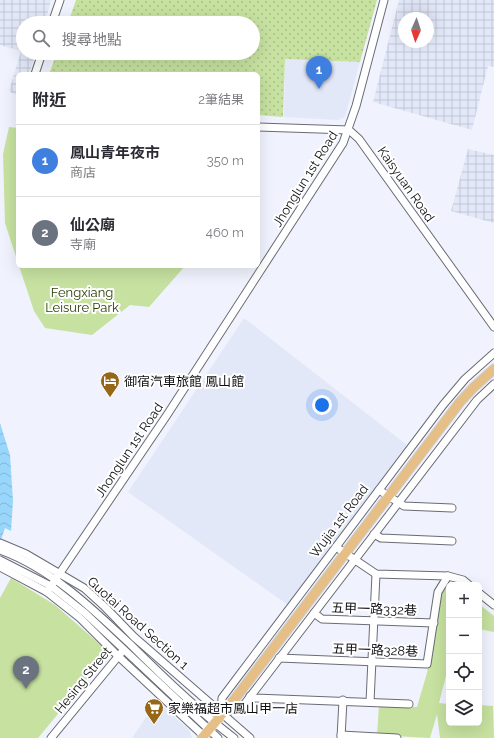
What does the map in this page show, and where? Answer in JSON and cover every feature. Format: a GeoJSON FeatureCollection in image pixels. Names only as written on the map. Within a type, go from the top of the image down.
{"type":"FeatureCollection","features":[{"type":"Feature","properties":{"kind":"main road","name":"Wujia 1st Road"},"geometry":{"type":"LineString","coordinates":[[205,736],[346,554],[438,431],[474,387],[494,369]]}},
{"type":"Feature","properties":{"kind":"street"},"geometry":{"type":"LineString","coordinates":[[54,16],[60,0]]}},
{"type":"Feature","properties":{"kind":"street","name":"Jhonglun 1st Road"},"geometry":{"type":"LineString","coordinates":[[51,586],[167,415],[343,143],[349,130],[384,0]]}},
{"type":"Feature","properties":{"kind":"street"},"geometry":{"type":"LineString","coordinates":[[36,72],[40,60]]}},
{"type":"Feature","properties":{"kind":"street"},"geometry":{"type":"LineString","coordinates":[[260,127],[349,130]]}},
{"type":"Feature","properties":{"kind":"street","name":"Kaisyuan Road"},"geometry":{"type":"LineString","coordinates":[[349,130],[359,139],[494,327]]}},
{"type":"Feature","properties":{"kind":"street","name":"Wujia 1st Road"},"geometry":{"type":"LineString","coordinates":[[221,714],[222,698],[428,425],[466,379],[494,353]]}},
{"type":"Feature","properties":{"kind":"street"},"geometry":{"type":"LineString","coordinates":[[221,714],[238,709],[250,696],[476,400],[494,384]]}},
{"type":"Feature","properties":{"kind":"street"},"geometry":{"type":"LineString","coordinates":[[428,425],[447,439]]}},
{"type":"Feature","properties":{"kind":"street"},"geometry":{"type":"LineString","coordinates":[[379,490],[404,506],[452,508]]}},
{"type":"Feature","properties":{"kind":"street"},"geometry":{"type":"LineString","coordinates":[[374,534],[381,538],[452,541]]}},
{"type":"Feature","properties":{"kind":"street"},"geometry":{"type":"LineString","coordinates":[[0,543],[10,550]]}},
{"type":"Feature","properties":{"kind":"street"},"geometry":{"type":"LineString","coordinates":[[336,548],[376,574],[448,576],[464,582]]}},
{"type":"Feature","properties":{"kind":"street"},"geometry":{"type":"LineString","coordinates":[[0,550],[10,550]]}},
{"type":"Feature","properties":{"kind":"street","name":"Guotai Road Section 1"},"geometry":{"type":"LineString","coordinates":[[10,550],[60,573],[84,588],[134,637],[250,738]]}},
{"type":"Feature","properties":{"kind":"street","name":"Guotai Road Section 1"},"geometry":{"type":"LineString","coordinates":[[10,550],[51,586],[91,618],[205,736]]}},
{"type":"Feature","properties":{"kind":"street","name":"Guotai Road Section 1"},"geometry":{"type":"LineString","coordinates":[[3,565],[51,586],[107,621],[128,643],[214,723],[234,738]]}},
{"type":"Feature","properties":{"kind":"street"},"geometry":{"type":"LineString","coordinates":[[370,702],[376,574]]}},
{"type":"Feature","properties":{"kind":"street","name":"五甲一路328巷"},"geometry":{"type":"LineString","coordinates":[[279,658],[427,664],[438,592],[448,576]]}},
{"type":"Feature","properties":{"kind":"street","name":"Guotai Road Section 1"},"geometry":{"type":"LineString","coordinates":[[51,586],[118,656],[205,736]]}},
{"type":"Feature","properties":{"kind":"street"},"geometry":{"type":"LineString","coordinates":[[482,595],[494,605]]}},
{"type":"Feature","properties":{"kind":"street","name":"五甲一路332巷"},"geometry":{"type":"LineString","coordinates":[[314,613],[322,619],[434,623]]}},
{"type":"Feature","properties":{"kind":"street","name":"Hesing Street"},"geometry":{"type":"LineString","coordinates":[[51,738],[134,637]]}},
{"type":"Feature","properties":{"kind":"street"},"geometry":{"type":"LineString","coordinates":[[250,696],[255,698],[343,700],[409,704]]}},
{"type":"Feature","properties":{"kind":"street"},"geometry":{"type":"LineString","coordinates":[[343,700],[341,737],[396,738]]}},
{"type":"Feature","properties":{"kind":"street"},"geometry":{"type":"LineString","coordinates":[[205,736],[218,738]]}},
{"type":"Feature","properties":{"kind":"shaded area"},"geometry":{"type":"Polygon","coordinates":[[[0,0],[51,0],[47,16],[16,16],[16,50],[0,45],[0,0]]]}},
{"type":"Feature","properties":{"kind":"shaded area"},"geometry":{"type":"Polygon","coordinates":[[[399,0],[494,0],[494,67],[488,66],[472,130],[373,102],[399,0]]]}},
{"type":"Feature","properties":{"kind":"shaded area"},"geometry":{"type":"Polygon","coordinates":[[[285,59],[360,62],[345,117],[338,120],[284,117],[285,59]]]}},
{"type":"Feature","properties":{"kind":"shaded area"},"geometry":{"type":"Polygon","coordinates":[[[18,60],[34,60],[30,72],[16,72],[16,95],[9,91],[18,60]]]}},
{"type":"Feature","properties":{"kind":"shaded area"},"geometry":{"type":"Polygon","coordinates":[[[468,149],[494,155],[494,223],[451,211],[468,149]]]}},
{"type":"Feature","properties":{"kind":"shaded area"},"geometry":{"type":"Polygon","coordinates":[[[244,318],[407,445],[288,605],[128,492],[244,318]]]}},
{"type":"Feature","properties":{"kind":"shaded area"},"geometry":{"type":"Polygon","coordinates":[[[157,701],[189,730],[192,738],[132,738],[157,701]]]}},
{"type":"Feature","properties":{"kind":"green space"},"geometry":{"type":"Polygon","coordinates":[[[76,0],[377,0],[360,62],[285,59],[283,117],[260,115],[260,72],[50,72],[54,60],[260,60],[260,16],[70,16],[76,0]]]}},
{"type":"Feature","properties":{"kind":"green space","name":"Fengxiang Leisure Park"},"geometry":{"type":"Polygon","coordinates":[[[9,127],[16,128],[16,257],[5,223],[3,154],[9,127]]]}},
{"type":"Feature","properties":{"kind":"green space","name":"Fengxiang Leisure Park"},"geometry":{"type":"Polygon","coordinates":[[[20,268],[183,268],[149,307],[130,305],[92,335],[45,328],[34,311],[20,268]]]}},
{"type":"Feature","properties":{"kind":"green space"},"geometry":{"type":"Polygon","coordinates":[[[11,578],[55,605],[104,648],[106,656],[38,738],[0,738],[0,598],[11,578]]]}},
{"type":"Feature","properties":{"kind":"green space"},"geometry":{"type":"Polygon","coordinates":[[[446,588],[446,676],[439,703],[446,704],[446,726],[482,726],[482,705],[493,706],[494,738],[440,738],[437,714],[430,738],[377,735],[379,705],[417,707],[427,673],[441,595],[446,588]]]}},
{"type":"Feature","properties":{"kind":"green space"},"geometry":{"type":"Polygon","coordinates":[[[482,606],[494,616],[494,632],[482,630],[482,606]]]}},
{"type":"Feature","properties":{"kind":"water"},"geometry":{"type":"Polygon","coordinates":[[[0,423],[10,455],[13,501],[11,531],[5,528],[0,543],[0,423]]]}},
{"type":"Feature","properties":{"kind":"place","name":"鳳山青年夜市"},"geometry":{"type":"Point","coordinates":[319,89]}},
{"type":"Feature","properties":{"kind":"place","name":"御宿汽車旅館 鳳山館"},"geometry":{"type":"Point","coordinates":[110,398]}},
{"type":"Feature","properties":{"kind":"place","name":"仙公廟"},"geometry":{"type":"Point","coordinates":[26,689]}},
{"type":"Feature","properties":{"kind":"place","name":"家樂福超市鳳山甲一店"},"geometry":{"type":"Point","coordinates":[154,725]}}]}
